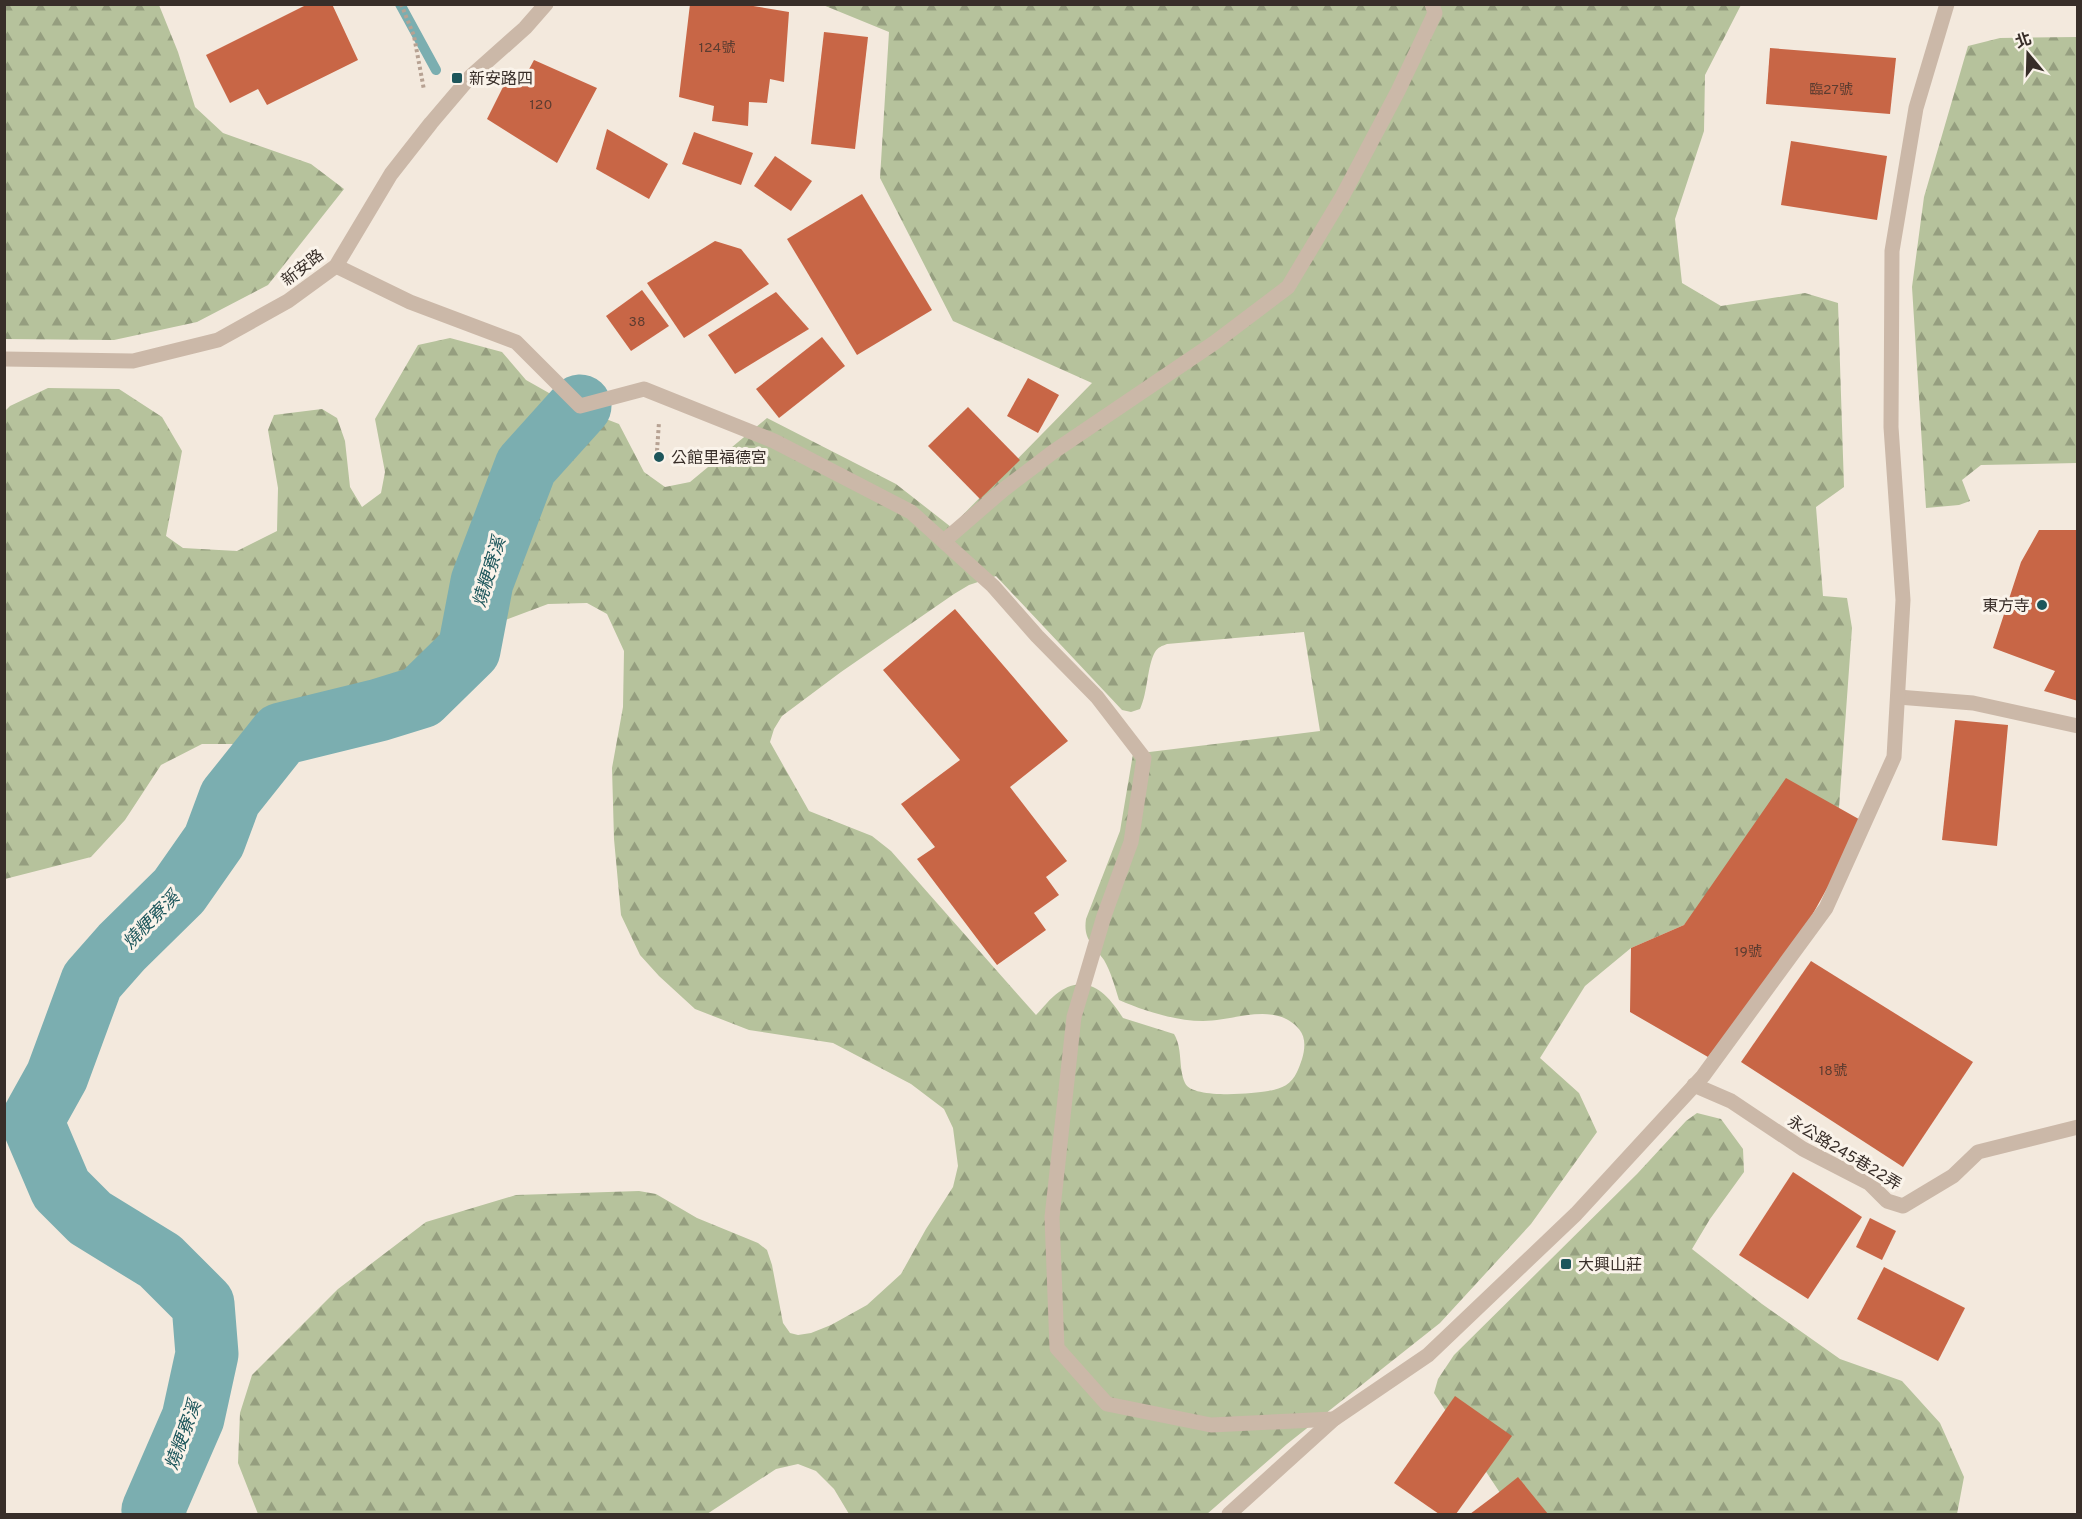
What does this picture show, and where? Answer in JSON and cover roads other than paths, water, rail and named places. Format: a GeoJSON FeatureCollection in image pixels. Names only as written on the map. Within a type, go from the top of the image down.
{"type":"FeatureCollection","features":[{"type":"Feature","properties":{"kind":"street","name":"新安路"},"geometry":{"type":"LineString","coordinates":[[4,359],[133,362],[218,340],[288,301],[336,266],[391,174],[431,123],[471,76],[525,28],[546,4]]}},
{"type":"Feature","properties":{"kind":"street"},"geometry":{"type":"LineString","coordinates":[[944,541],[1003,490],[1053,452],[1214,343],[1288,287],[1342,197],[1398,91],[1435,13],[1432,4]]}},
{"type":"Feature","properties":{"kind":"street"},"geometry":{"type":"LineString","coordinates":[[1229,1515],[1334,1419],[1428,1355],[1576,1214],[1694,1085],[1826,908],[1894,757],[1903,600],[1891,427],[1892,250],[1916,108],[1947,4]]}},
{"type":"Feature","properties":{"kind":"street"},"geometry":{"type":"LineString","coordinates":[[336,266],[410,302],[516,342],[580,406],[644,389],[774,441],[911,512],[993,586],[1037,636],[1097,697],[1144,758],[1131,843],[1104,916],[1074,1017],[1052,1216],[1058,1348],[1107,1404],[1211,1425],[1334,1419]]}},
{"type":"Feature","properties":{"kind":"street"},"geometry":{"type":"LineString","coordinates":[[1898,697],[1973,703],[2078,726]]}},
{"type":"Feature","properties":{"kind":"street","name":"永公路245巷22弄"},"geometry":{"type":"LineString","coordinates":[[1694,1085],[1731,1101],[1803,1149],[1869,1184],[1887,1201],[1903,1206],[1953,1176],[1978,1152],[2078,1127]]}},
{"type":"Feature","properties":{"kind":"waterway","name":"燒粳寮溪"},"geometry":{"type":"LineString","coordinates":[[400,4],[436,70]]}},
{"type":"Feature","properties":{"kind":"waterway","name":"燒粳寮溪"},"geometry":{"type":"LineString","coordinates":[[155,1514],[153,1510],[193,1418],[207,1354],[203,1304],[160,1261],[90,1218],[61,1189],[32,1121],[57,1076],[92,981],[122,947],[179,891],[214,841],[230,798],[281,734],[379,710],[421,697],[469,650],[482,582],[526,466],[580,406]]}},
{"type":"Feature","properties":{"kind":"place","name":"新安路四"},"geometry":{"type":"Point","coordinates":[457,78]}},
{"type":"Feature","properties":{"kind":"place","name":"公館里福德宮"},"geometry":{"type":"Point","coordinates":[659,457]}},
{"type":"Feature","properties":{"kind":"place","name":"東方寺"},"geometry":{"type":"Point","coordinates":[2042,605]}},
{"type":"Feature","properties":{"kind":"place","name":"大興山莊"},"geometry":{"type":"Point","coordinates":[1566,1264]}}]}
